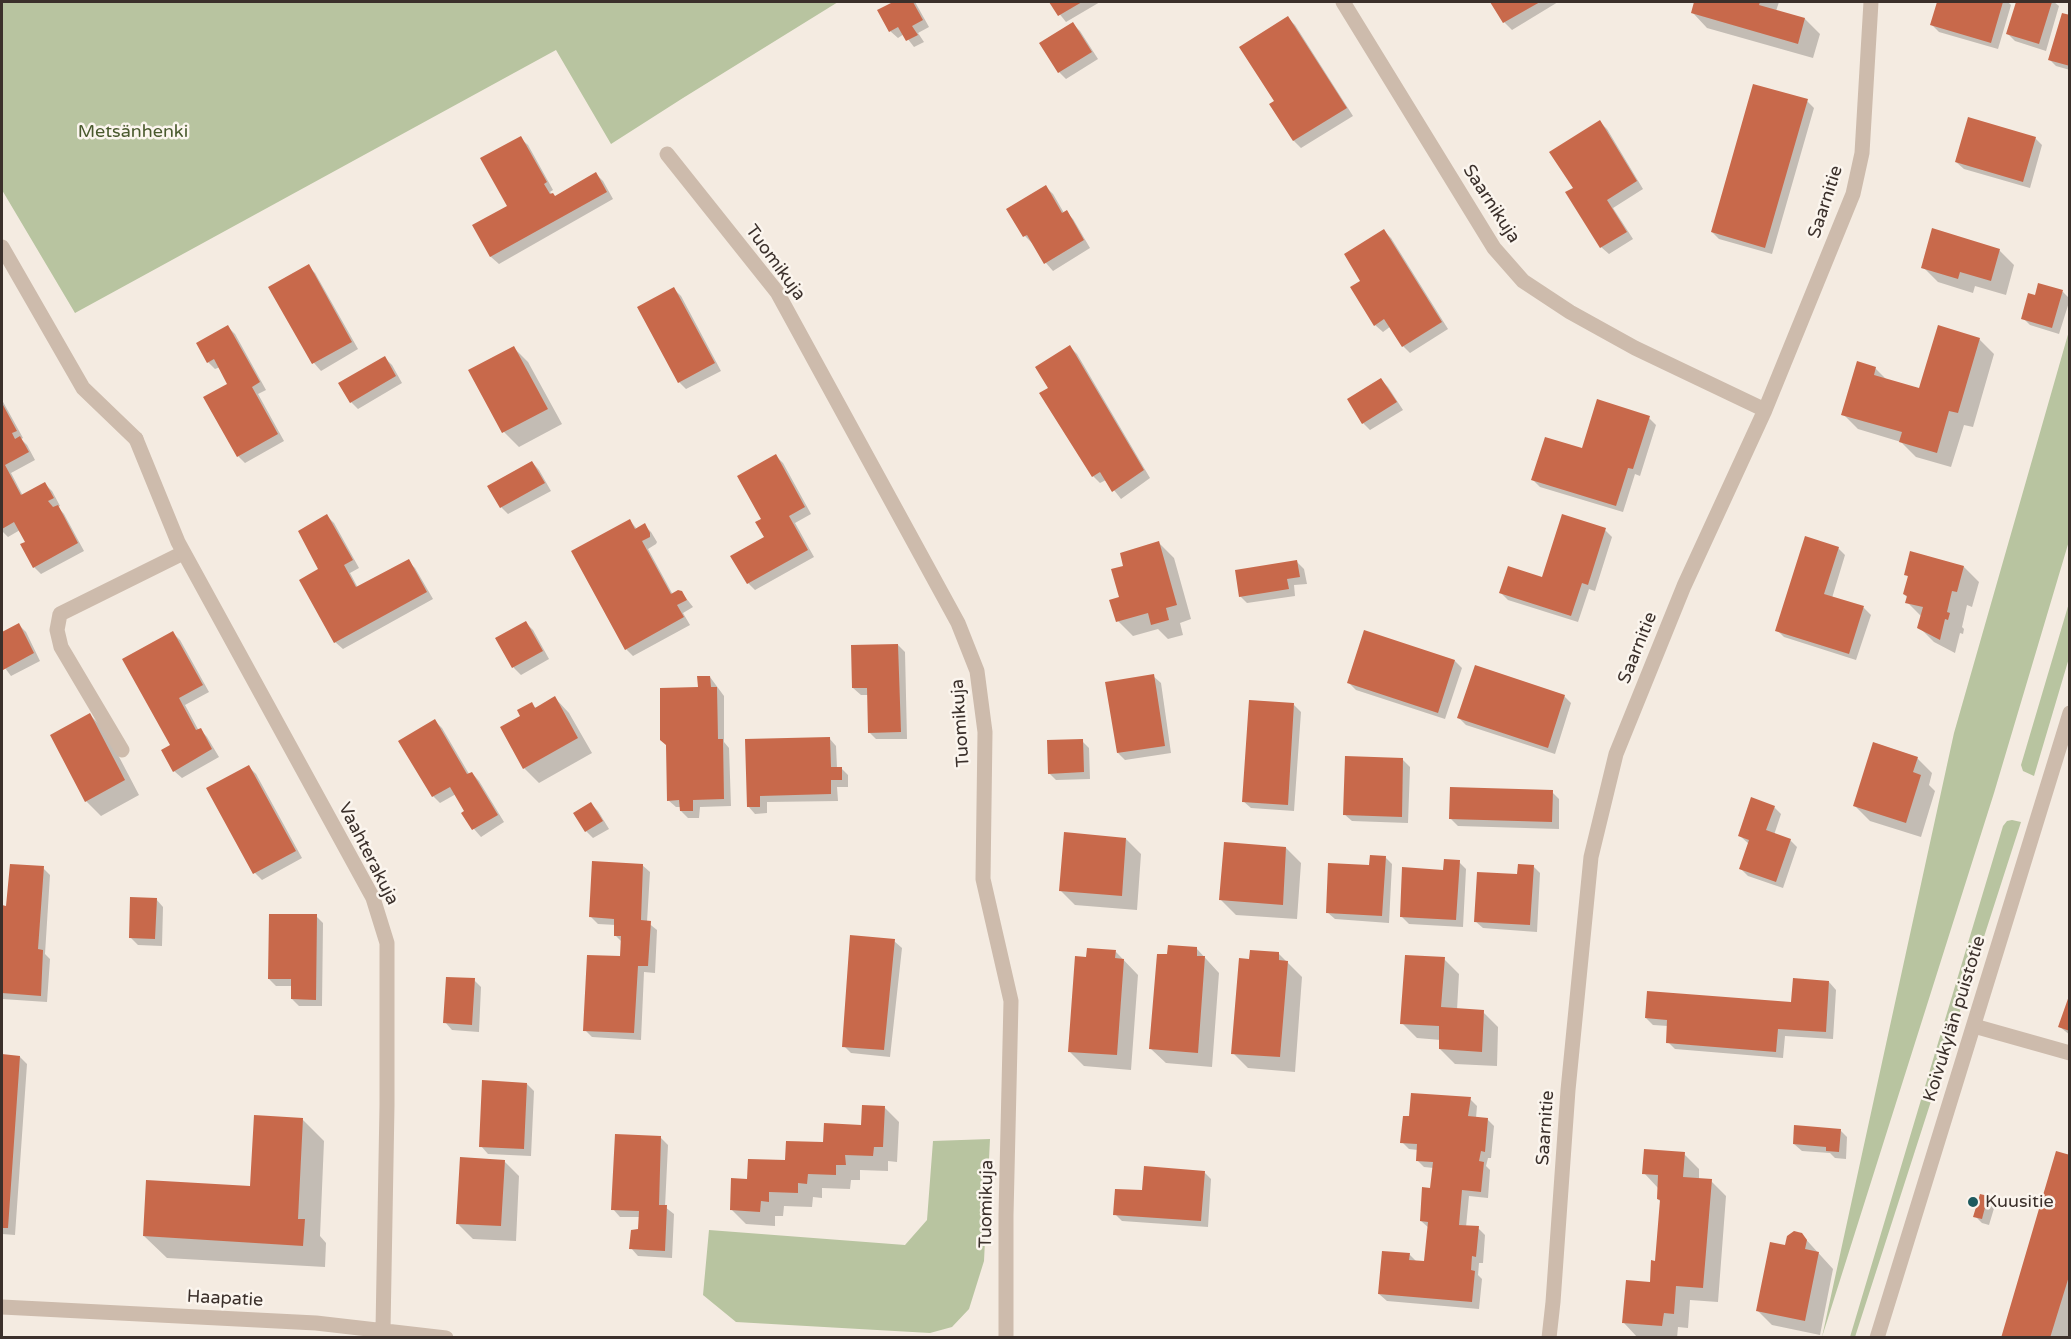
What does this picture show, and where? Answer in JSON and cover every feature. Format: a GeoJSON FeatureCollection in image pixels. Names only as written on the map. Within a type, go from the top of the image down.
{"type":"FeatureCollection","features":[{"type":"Feature","properties":{"kind":"street","name":"Saarnikuja"},"geometry":{"type":"LineString","coordinates":[[1343,2],[1494,248],[1523,281],[1570,312],[1635,348],[1766,410]]}},
{"type":"Feature","properties":{"kind":"street","name":"Saarnitie"},"geometry":{"type":"LineString","coordinates":[[1549,1338],[1568,1090],[1591,857],[1616,754],[1684,586],[1766,410],[1853,194],[1862,153],[1871,2]]}},
{"type":"Feature","properties":{"kind":"street","name":"Tuomikuja"},"geometry":{"type":"LineString","coordinates":[[667,154],[777,292],[958,623],[977,671],[985,732],[983,879],[1011,1001],[1006,1215],[1006,1338]]}},
{"type":"Feature","properties":{"kind":"street","name":"Vaahterakuja"},"geometry":{"type":"LineString","coordinates":[[2,247],[84,388],[136,439],[183,553],[373,898],[387,943],[387,1105],[382,1330]]}},
{"type":"Feature","properties":{"kind":"street"},"geometry":{"type":"LineString","coordinates":[[122,750],[61,647],[57,630],[60,614],[183,553]]}},
{"type":"Feature","properties":{"kind":"street","name":"Koivukylän puistotie"},"geometry":{"type":"LineString","coordinates":[[1877,1338],[2070,713]]}},
{"type":"Feature","properties":{"kind":"street"},"geometry":{"type":"LineString","coordinates":[[1974,1026],[2070,1053]]}},
{"type":"Feature","properties":{"kind":"street","name":"Haapatie"},"geometry":{"type":"LineString","coordinates":[[2,1307],[316,1323],[446,1338]]}},
{"type":"Feature","properties":{"kind":"green space","name":"Metsänhenki"},"geometry":{"type":"Polygon","coordinates":[[[2,2],[838,2],[611,144],[556,50],[75,313],[2,190],[2,2]]]}},
{"type":"Feature","properties":{"kind":"green space"},"geometry":{"type":"Polygon","coordinates":[[[2069,331],[2069,541],[1994,793],[1822,1337],[1954,733],[2069,331]]]}},
{"type":"Feature","properties":{"kind":"green space"},"geometry":{"type":"Polygon","coordinates":[[[2069,603],[2069,658],[2034,776],[2023,771],[2021,765],[2069,603]]]}},
{"type":"Feature","properties":{"kind":"green space"},"geometry":{"type":"Polygon","coordinates":[[[2007,821],[2021,822],[1855,1337],[1850,1337],[2003,826],[2007,821]]]}},
{"type":"Feature","properties":{"kind":"green space"},"geometry":{"type":"Polygon","coordinates":[[[990,1139],[984,1261],[969,1309],[952,1327],[930,1333],[736,1322],[703,1295],[709,1230],[905,1245],[927,1220],[933,1141],[990,1139]]]}},
{"type":"Feature","properties":{"kind":"building"},"geometry":{"type":"Polygon","coordinates":[[[893,2],[913,2],[923,20],[912,26],[918,35],[906,41],[898,27],[889,32],[877,10],[893,2]]]}},
{"type":"Feature","properties":{"kind":"building"},"geometry":{"type":"Polygon","coordinates":[[[1049,2],[1082,2],[1058,16],[1049,2]]]}},
{"type":"Feature","properties":{"kind":"building"},"geometry":{"type":"Polygon","coordinates":[[[1490,2],[1540,2],[1503,23],[1490,2]]]}},
{"type":"Feature","properties":{"kind":"building"},"geometry":{"type":"Polygon","coordinates":[[[1694,2],[1760,2],[1759,5],[1805,18],[1798,44],[1691,13],[1694,2]]]}},
{"type":"Feature","properties":{"kind":"building"},"geometry":{"type":"Polygon","coordinates":[[[1937,2],[2003,2],[1991,43],[1930,25],[1937,2]]]}},
{"type":"Feature","properties":{"kind":"building"},"geometry":{"type":"Polygon","coordinates":[[[2016,2],[2052,2],[2039,44],[2006,34],[2016,2]]]}},
{"type":"Feature","properties":{"kind":"building"},"geometry":{"type":"Polygon","coordinates":[[[2062,13],[2070,15],[2070,66],[2048,60],[2062,13]]]}},
{"type":"Feature","properties":{"kind":"building"},"geometry":{"type":"Polygon","coordinates":[[[1288,16],[1347,108],[1293,141],[1269,104],[1274,101],[1239,47],[1288,16]]]}},
{"type":"Feature","properties":{"kind":"building"},"geometry":{"type":"Polygon","coordinates":[[[1073,22],[1092,52],[1058,73],[1039,43],[1073,22]]]}},
{"type":"Feature","properties":{"kind":"building"},"geometry":{"type":"Polygon","coordinates":[[[1753,84],[1808,99],[1765,248],[1711,232],[1753,84]]]}},
{"type":"Feature","properties":{"kind":"building"},"geometry":{"type":"Polygon","coordinates":[[[1968,117],[2036,137],[2023,182],[1955,162],[1968,117]]]}},
{"type":"Feature","properties":{"kind":"building"},"geometry":{"type":"Polygon","coordinates":[[[1600,120],[1637,181],[1607,200],[1627,232],[1600,248],[1565,192],[1573,188],[1549,152],[1600,120]]]}},
{"type":"Feature","properties":{"kind":"building"},"geometry":{"type":"Polygon","coordinates":[[[521,136],[547,182],[544,184],[550,194],[553,193],[555,196],[596,172],[607,192],[490,257],[472,225],[507,206],[480,158],[521,136]]]}},
{"type":"Feature","properties":{"kind":"building"},"geometry":{"type":"Polygon","coordinates":[[[1046,185],[1062,213],[1067,210],[1084,240],[1044,264],[1027,235],[1023,237],[1006,209],[1046,185]]]}},
{"type":"Feature","properties":{"kind":"building"},"geometry":{"type":"Polygon","coordinates":[[[1932,228],[2000,249],[1991,281],[1960,272],[1958,279],[1921,268],[1932,228]]]}},
{"type":"Feature","properties":{"kind":"building"},"geometry":{"type":"Polygon","coordinates":[[[1384,229],[1442,322],[1402,347],[1384,319],[1374,326],[1350,287],[1360,281],[1344,254],[1384,229]]]}},
{"type":"Feature","properties":{"kind":"building"},"geometry":{"type":"Polygon","coordinates":[[[309,264],[352,342],[312,364],[268,287],[309,264]]]}},
{"type":"Feature","properties":{"kind":"building"},"geometry":{"type":"Polygon","coordinates":[[[2038,283],[2063,290],[2052,328],[2021,319],[2028,293],[2035,295],[2038,283]]]}},
{"type":"Feature","properties":{"kind":"building"},"geometry":{"type":"Polygon","coordinates":[[[674,287],[715,363],[678,383],[637,307],[674,287]]]}},
{"type":"Feature","properties":{"kind":"building"},"geometry":{"type":"Polygon","coordinates":[[[228,325],[260,382],[252,387],[278,434],[237,457],[203,397],[227,384],[214,359],[207,363],[196,343],[228,325]]]}},
{"type":"Feature","properties":{"kind":"building"},"geometry":{"type":"Polygon","coordinates":[[[1938,325],[1980,338],[1958,413],[1949,411],[1937,453],[1899,442],[1902,432],[1841,415],[1857,361],[1876,367],[1874,375],[1919,388],[1938,325]]]}},
{"type":"Feature","properties":{"kind":"building"},"geometry":{"type":"Polygon","coordinates":[[[1070,345],[1144,470],[1112,492],[1100,472],[1092,477],[1039,393],[1048,388],[1035,367],[1070,345]]]}},
{"type":"Feature","properties":{"kind":"building"},"geometry":{"type":"Polygon","coordinates":[[[514,346],[548,409],[502,433],[468,370],[514,346]]]}},
{"type":"Feature","properties":{"kind":"building"},"geometry":{"type":"Polygon","coordinates":[[[385,356],[396,376],[350,403],[338,383],[385,356]]]}},
{"type":"Feature","properties":{"kind":"building"},"geometry":{"type":"Polygon","coordinates":[[[1381,378],[1397,402],[1362,424],[1347,399],[1381,378]]]}},
{"type":"Feature","properties":{"kind":"building"},"geometry":{"type":"Polygon","coordinates":[[[1597,399],[1650,416],[1633,469],[1628,468],[1616,506],[1531,480],[1545,437],[1582,448],[1597,399]]]}},
{"type":"Feature","properties":{"kind":"building"},"geometry":{"type":"Polygon","coordinates":[[[2,403],[17,431],[12,433],[15,439],[20,436],[29,452],[5,465],[21,495],[45,482],[54,498],[48,501],[53,507],[58,505],[78,543],[33,568],[20,544],[25,542],[14,522],[2,529],[2,403]]]}},
{"type":"Feature","properties":{"kind":"building"},"geometry":{"type":"Polygon","coordinates":[[[776,454],[805,507],[789,516],[808,550],[747,584],[730,556],[764,537],[755,522],[761,519],[737,476],[776,454]]]}},
{"type":"Feature","properties":{"kind":"building"},"geometry":{"type":"Polygon","coordinates":[[[532,461],[545,483],[500,508],[487,486],[532,461]]]}},
{"type":"Feature","properties":{"kind":"building"},"geometry":{"type":"Polygon","coordinates":[[[327,514],[353,560],[344,565],[356,587],[409,559],[427,592],[334,643],[299,580],[318,569],[298,531],[327,514]]]}},
{"type":"Feature","properties":{"kind":"building"},"geometry":{"type":"Polygon","coordinates":[[[1562,514],[1606,528],[1588,585],[1582,583],[1571,616],[1499,593],[1508,566],[1542,577],[1562,514]]]}},
{"type":"Feature","properties":{"kind":"building"},"geometry":{"type":"Polygon","coordinates":[[[630,519],[635,529],[645,523],[650,537],[642,541],[671,594],[678,590],[682,591],[687,600],[677,605],[684,617],[625,650],[571,551],[630,519]]]}},
{"type":"Feature","properties":{"kind":"building"},"geometry":{"type":"Polygon","coordinates":[[[1805,536],[1839,547],[1824,594],[1864,606],[1849,654],[1775,631],[1805,536]]]}},
{"type":"Feature","properties":{"kind":"building"},"geometry":{"type":"Polygon","coordinates":[[[1159,541],[1177,605],[1166,608],[1169,620],[1151,625],[1148,613],[1116,622],[1109,600],[1119,597],[1111,569],[1123,566],[1120,553],[1159,541]]]}},
{"type":"Feature","properties":{"kind":"building"},"geometry":{"type":"Polygon","coordinates":[[[1910,551],[1964,566],[1957,592],[1952,591],[1947,612],[1950,613],[1948,620],[1945,619],[1940,640],[1917,628],[1923,607],[1905,603],[1907,596],[1903,594],[1908,576],[1904,575],[1910,551]]]}},
{"type":"Feature","properties":{"kind":"building"},"geometry":{"type":"Polygon","coordinates":[[[1297,560],[1300,577],[1287,579],[1289,589],[1239,597],[1235,570],[1297,560]]]}},
{"type":"Feature","properties":{"kind":"building"},"geometry":{"type":"Polygon","coordinates":[[[526,621],[543,651],[512,668],[495,638],[526,621]]]}},
{"type":"Feature","properties":{"kind":"building"},"geometry":{"type":"Polygon","coordinates":[[[19,623],[34,653],[3,670],[2,632],[19,623]]]}},
{"type":"Feature","properties":{"kind":"building"},"geometry":{"type":"Polygon","coordinates":[[[1364,630],[1455,660],[1438,713],[1347,683],[1364,630]]]}},
{"type":"Feature","properties":{"kind":"building"},"geometry":{"type":"Polygon","coordinates":[[[173,631],[203,685],[179,698],[196,730],[201,728],[212,749],[173,772],[161,750],[170,745],[122,659],[173,631]]]}},
{"type":"Feature","properties":{"kind":"building"},"geometry":{"type":"Polygon","coordinates":[[[898,644],[901,732],[868,733],[867,688],[852,688],[851,645],[898,644]]]}},
{"type":"Feature","properties":{"kind":"building"},"geometry":{"type":"Polygon","coordinates":[[[1475,665],[1565,695],[1548,748],[1457,718],[1475,665]]]}},
{"type":"Feature","properties":{"kind":"building"},"geometry":{"type":"Polygon","coordinates":[[[1154,674],[1165,746],[1117,753],[1105,682],[1154,674]]]}},
{"type":"Feature","properties":{"kind":"building"},"geometry":{"type":"Polygon","coordinates":[[[697,676],[710,676],[711,687],[717,687],[718,739],[723,739],[724,799],[693,800],[693,811],[680,811],[679,800],[667,801],[666,745],[660,740],[660,688],[698,687],[697,676]]]}},
{"type":"Feature","properties":{"kind":"building"},"geometry":{"type":"Polygon","coordinates":[[[555,696],[578,738],[523,769],[500,727],[520,716],[517,710],[532,702],[535,708],[555,696]]]}},
{"type":"Feature","properties":{"kind":"building"},"geometry":{"type":"Polygon","coordinates":[[[1249,700],[1294,703],[1288,805],[1242,802],[1249,700]]]}},
{"type":"Feature","properties":{"kind":"building"},"geometry":{"type":"Polygon","coordinates":[[[90,713],[125,780],[85,802],[50,735],[90,713]]]}},
{"type":"Feature","properties":{"kind":"building"},"geometry":{"type":"Polygon","coordinates":[[[435,719],[467,774],[472,772],[498,815],[472,830],[461,813],[464,811],[450,787],[432,797],[398,741],[435,719]]]}},
{"type":"Feature","properties":{"kind":"building"},"geometry":{"type":"Polygon","coordinates":[[[830,737],[831,767],[842,767],[842,780],[831,780],[831,794],[760,796],[760,807],[747,807],[745,739],[830,737]]]}},
{"type":"Feature","properties":{"kind":"building"},"geometry":{"type":"Polygon","coordinates":[[[1083,739],[1084,772],[1048,774],[1047,740],[1083,739]]]}},
{"type":"Feature","properties":{"kind":"building"},"geometry":{"type":"Polygon","coordinates":[[[1873,742],[1918,757],[1913,772],[1921,775],[1906,823],[1853,806],[1873,742]]]}},
{"type":"Feature","properties":{"kind":"building"},"geometry":{"type":"Polygon","coordinates":[[[1345,756],[1403,758],[1402,817],[1343,815],[1345,756]]]}},
{"type":"Feature","properties":{"kind":"building"},"geometry":{"type":"Polygon","coordinates":[[[249,765],[296,851],[253,874],[206,788],[249,765]]]}},
{"type":"Feature","properties":{"kind":"building"},"geometry":{"type":"Polygon","coordinates":[[[1450,787],[1553,790],[1552,822],[1449,819],[1450,787]]]}},
{"type":"Feature","properties":{"kind":"building"},"geometry":{"type":"Polygon","coordinates":[[[1751,797],[1775,806],[1766,830],[1791,839],[1776,882],[1739,869],[1749,840],[1738,836],[1751,797]]]}},
{"type":"Feature","properties":{"kind":"building"},"geometry":{"type":"Polygon","coordinates":[[[591,802],[603,821],[585,832],[573,813],[591,802]]]}},
{"type":"Feature","properties":{"kind":"building"},"geometry":{"type":"Polygon","coordinates":[[[1064,832],[1126,838],[1122,896],[1059,891],[1064,832]]]}},
{"type":"Feature","properties":{"kind":"building"},"geometry":{"type":"Polygon","coordinates":[[[1224,842],[1286,847],[1283,905],[1219,900],[1224,842]]]}},
{"type":"Feature","properties":{"kind":"building"},"geometry":{"type":"Polygon","coordinates":[[[1370,855],[1386,856],[1382,916],[1326,913],[1328,863],[1369,865],[1370,855]]]}},
{"type":"Feature","properties":{"kind":"building"},"geometry":{"type":"Polygon","coordinates":[[[1444,859],[1460,860],[1456,920],[1400,917],[1402,867],[1443,870],[1444,859]]]}},
{"type":"Feature","properties":{"kind":"building"},"geometry":{"type":"Polygon","coordinates":[[[592,861],[643,864],[641,920],[651,921],[648,966],[638,966],[634,1033],[583,1031],[587,955],[620,956],[621,936],[614,936],[614,919],[589,917],[592,861]]]}},
{"type":"Feature","properties":{"kind":"building"},"geometry":{"type":"Polygon","coordinates":[[[10,864],[44,866],[38,949],[43,950],[41,996],[2,993],[2,905],[6,906],[10,864]]]}},
{"type":"Feature","properties":{"kind":"building"},"geometry":{"type":"Polygon","coordinates":[[[1518,864],[1534,865],[1530,925],[1474,922],[1477,872],[1517,874],[1518,864]]]}},
{"type":"Feature","properties":{"kind":"building"},"geometry":{"type":"Polygon","coordinates":[[[130,897],[157,898],[155,939],[129,938],[130,897]]]}},
{"type":"Feature","properties":{"kind":"building"},"geometry":{"type":"Polygon","coordinates":[[[269,914],[317,914],[316,1000],[291,999],[291,979],[268,979],[269,914]]]}},
{"type":"Feature","properties":{"kind":"building"},"geometry":{"type":"Polygon","coordinates":[[[850,935],[895,939],[884,1050],[842,1047],[850,935]]]}},
{"type":"Feature","properties":{"kind":"building"},"geometry":{"type":"Polygon","coordinates":[[[1168,945],[1197,947],[1197,956],[1205,956],[1198,1053],[1149,1049],[1157,954],[1167,954],[1168,945]]]}},
{"type":"Feature","properties":{"kind":"building"},"geometry":{"type":"Polygon","coordinates":[[[1087,948],[1116,950],[1115,958],[1124,959],[1117,1055],[1068,1052],[1075,956],[1086,957],[1087,948]]]}},
{"type":"Feature","properties":{"kind":"building"},"geometry":{"type":"Polygon","coordinates":[[[1250,950],[1279,952],[1279,960],[1288,961],[1280,1057],[1231,1054],[1239,958],[1249,959],[1250,950]]]}},
{"type":"Feature","properties":{"kind":"building"},"geometry":{"type":"Polygon","coordinates":[[[1405,955],[1445,957],[1441,1007],[1484,1010],[1482,1052],[1439,1049],[1439,1026],[1400,1024],[1405,955]]]}},
{"type":"Feature","properties":{"kind":"building"},"geometry":{"type":"Polygon","coordinates":[[[446,977],[475,978],[472,1025],[443,1023],[446,977]]]}},
{"type":"Feature","properties":{"kind":"building"},"geometry":{"type":"Polygon","coordinates":[[[1793,978],[1829,981],[1826,1032],[1778,1029],[1776,1052],[1666,1043],[1667,1020],[1645,1018],[1647,991],[1791,1002],[1793,978]]]}},
{"type":"Feature","properties":{"kind":"building"},"geometry":{"type":"Polygon","coordinates":[[[2070,993],[2070,1031],[2058,1027],[2070,993]]]}},
{"type":"Feature","properties":{"kind":"building"},"geometry":{"type":"Polygon","coordinates":[[[2,1054],[20,1056],[8,1228],[2,1228],[2,1054]]]}},
{"type":"Feature","properties":{"kind":"building"},"geometry":{"type":"Polygon","coordinates":[[[482,1080],[527,1083],[524,1149],[479,1147],[482,1080]]]}},
{"type":"Feature","properties":{"kind":"building"},"geometry":{"type":"Polygon","coordinates":[[[1411,1093],[1471,1097],[1468,1116],[1488,1118],[1485,1152],[1481,1151],[1479,1161],[1484,1162],[1481,1192],[1462,1190],[1459,1225],[1479,1226],[1476,1257],[1472,1256],[1471,1270],[1475,1271],[1472,1302],[1378,1294],[1382,1251],[1410,1253],[1409,1260],[1424,1261],[1428,1222],[1420,1221],[1422,1187],[1430,1188],[1433,1162],[1416,1161],[1417,1144],[1400,1143],[1403,1116],[1409,1116],[1411,1093]]]}},
{"type":"Feature","properties":{"kind":"building"},"geometry":{"type":"Polygon","coordinates":[[[862,1105],[885,1106],[883,1147],[874,1147],[873,1156],[845,1155],[846,1165],[836,1165],[836,1175],[808,1174],[807,1184],[798,1183],[798,1193],[769,1192],[769,1202],[761,1201],[760,1212],[730,1210],[731,1178],[747,1179],[748,1159],[785,1160],[786,1141],[823,1142],[824,1123],[861,1125],[862,1105]]]}},
{"type":"Feature","properties":{"kind":"building"},"geometry":{"type":"Polygon","coordinates":[[[254,1115],[303,1118],[298,1219],[305,1219],[303,1246],[143,1236],[146,1180],[250,1186],[254,1115]]]}},
{"type":"Feature","properties":{"kind":"building"},"geometry":{"type":"Polygon","coordinates":[[[1794,1125],[1841,1129],[1839,1152],[1826,1151],[1826,1147],[1793,1144],[1794,1125]]]}},
{"type":"Feature","properties":{"kind":"building"},"geometry":{"type":"Polygon","coordinates":[[[615,1134],[661,1136],[659,1205],[667,1205],[665,1251],[629,1249],[631,1230],[638,1229],[639,1211],[611,1210],[615,1134]]]}},
{"type":"Feature","properties":{"kind":"building"},"geometry":{"type":"Polygon","coordinates":[[[1644,1149],[1685,1152],[1683,1177],[1712,1179],[1703,1288],[1676,1286],[1674,1314],[1664,1313],[1662,1326],[1622,1323],[1626,1280],[1650,1282],[1651,1260],[1655,1261],[1660,1200],[1657,1199],[1658,1175],[1642,1174],[1644,1149]]]}},
{"type":"Feature","properties":{"kind":"building"},"geometry":{"type":"Polygon","coordinates":[[[2056,1151],[2070,1155],[2070,1273],[2050,1338],[2001,1338],[2056,1151]]]}},
{"type":"Feature","properties":{"kind":"building"},"geometry":{"type":"Polygon","coordinates":[[[460,1157],[505,1160],[501,1226],[456,1224],[460,1157]]]}},
{"type":"Feature","properties":{"kind":"building"},"geometry":{"type":"Polygon","coordinates":[[[1144,1166],[1205,1171],[1201,1221],[1113,1215],[1115,1189],[1142,1190],[1144,1166]]]}},
{"type":"Feature","properties":{"kind":"building"},"geometry":{"type":"Polygon","coordinates":[[[1980,1194],[1988,1196],[1982,1219],[1973,1217],[1980,1194]]]}},
{"type":"Feature","properties":{"kind":"building"},"geometry":{"type":"Polygon","coordinates":[[[1794,1231],[1802,1233],[1807,1240],[1805,1249],[1819,1252],[1805,1321],[1756,1311],[1770,1242],[1785,1245],[1787,1236],[1794,1231]]]}},
{"type":"Feature","properties":{"kind":"place","name":"Kuusitie"},"geometry":{"type":"Point","coordinates":[1973,1202]}}]}
